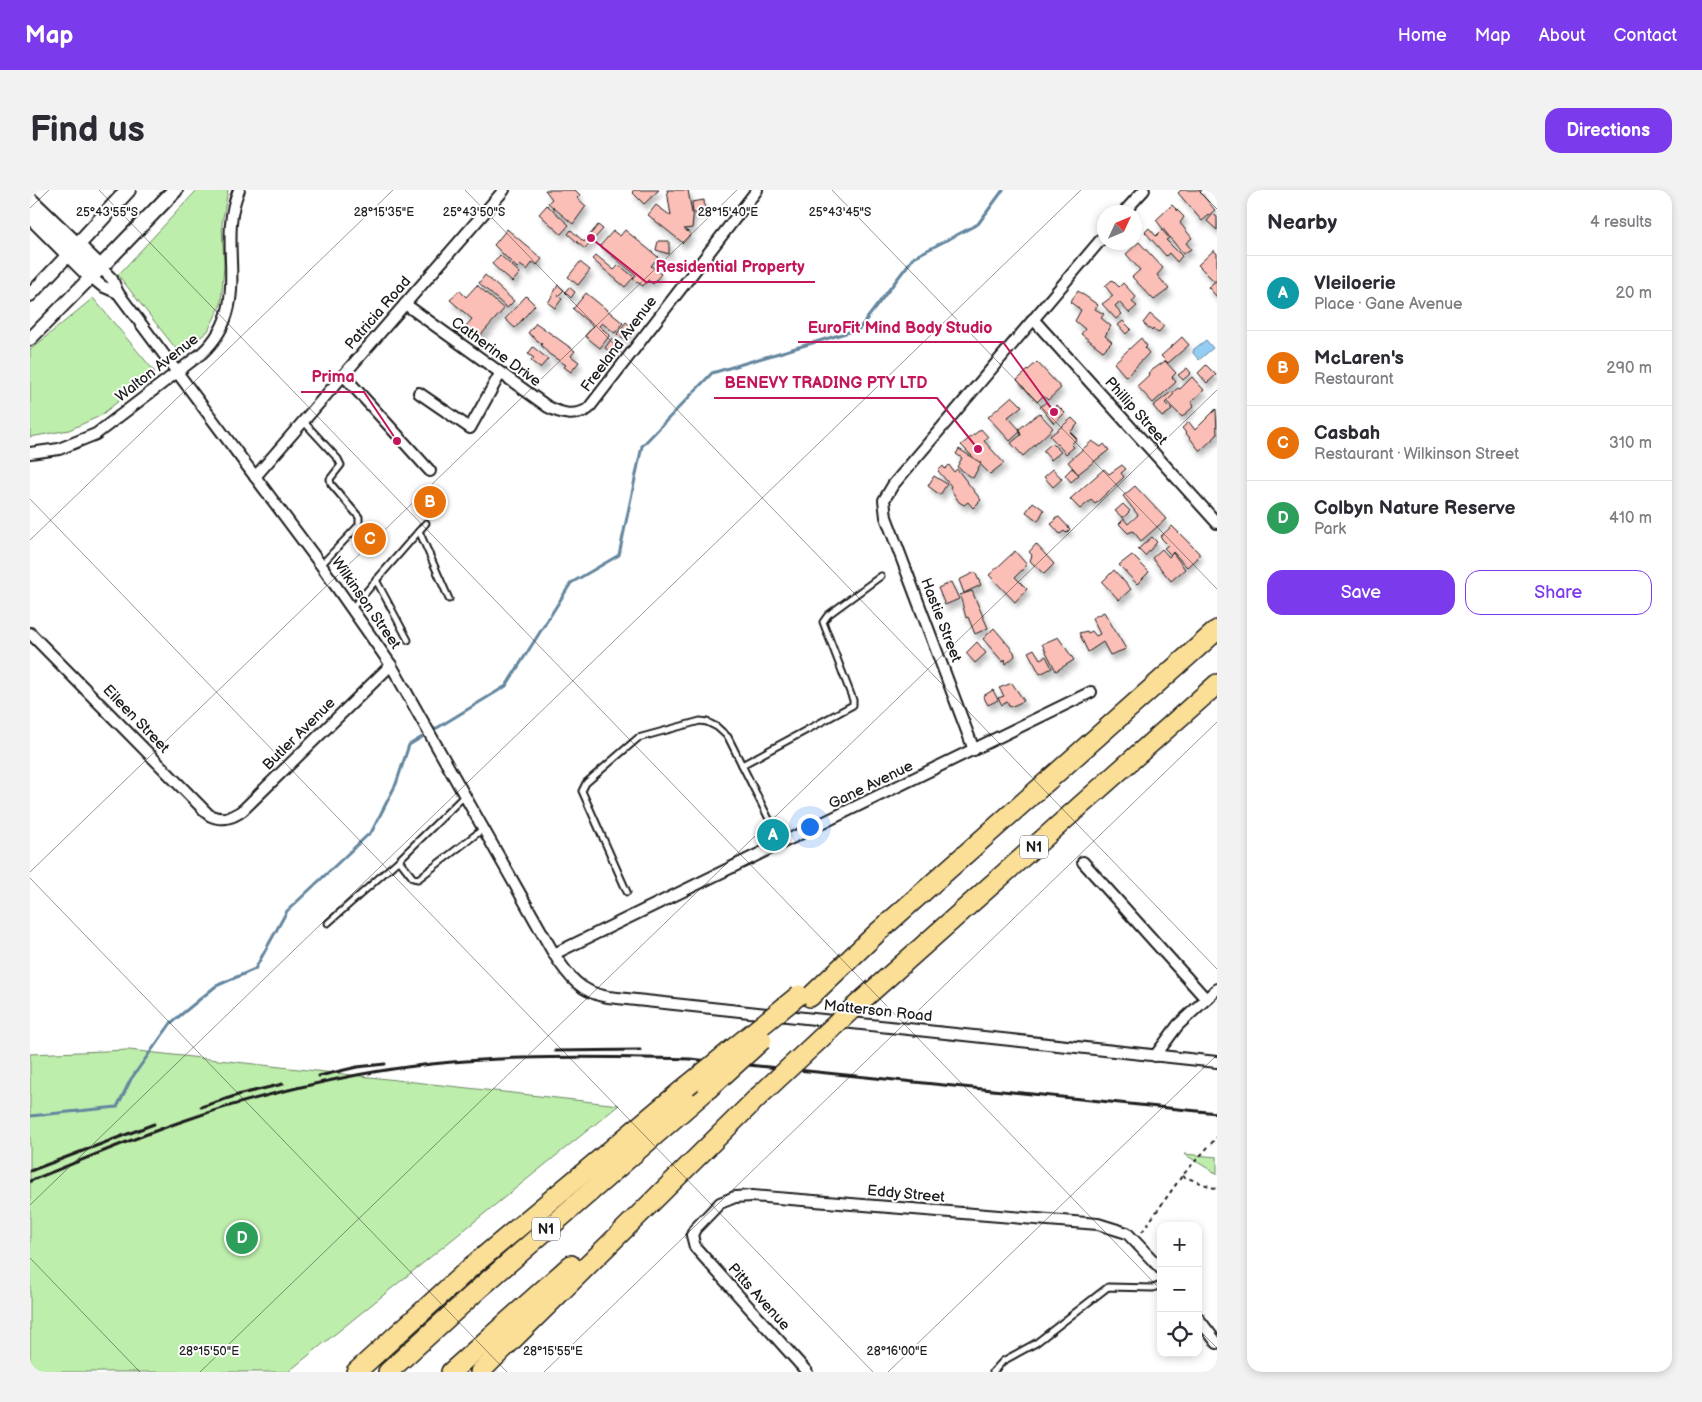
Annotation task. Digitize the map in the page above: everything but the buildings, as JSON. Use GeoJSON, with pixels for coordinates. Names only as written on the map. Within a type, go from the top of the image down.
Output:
{"type":"FeatureCollection","features":[{"type":"Feature","properties":{"kind":"highway","name":"N1"},"geometry":{"type":"LineString","coordinates":[[388,1372],[481,1287],[708,1090],[804,996],[1217,630]]}},
{"type":"Feature","properties":{"kind":"highway","name":"N1"},"geometry":{"type":"LineString","coordinates":[[451,1372],[727,1126],[851,1010],[1217,684]]}},
{"type":"Feature","properties":{"kind":"highway"},"geometry":{"type":"LineString","coordinates":[[356,1372],[471,1267],[687,1086],[804,996]]}},
{"type":"Feature","properties":{"kind":"highway"},"geometry":{"type":"LineString","coordinates":[[480,1372],[727,1126]]}},
{"type":"Feature","properties":{"kind":"main road"},"geometry":{"type":"LineString","coordinates":[[73,250],[128,190]]}},
{"type":"Feature","properties":{"kind":"main road"},"geometry":{"type":"LineString","coordinates":[[30,216],[73,250],[96,272],[175,190]]}},
{"type":"Feature","properties":{"kind":"main road"},"geometry":{"type":"LineString","coordinates":[[30,200],[73,250]]}},
{"type":"Feature","properties":{"kind":"street","name":"Walton Avenue"},"geometry":{"type":"LineString","coordinates":[[30,453],[64,447],[96,434],[210,345],[221,332],[230,302],[233,210],[240,190]]}},
{"type":"Feature","properties":{"kind":"street","name":"Patricia Road"},"geometry":{"type":"LineString","coordinates":[[255,477],[504,190]]}},
{"type":"Feature","properties":{"kind":"street","name":"Freeland Avenue"},"geometry":{"type":"LineString","coordinates":[[573,414],[588,409],[757,190]]}},
{"type":"Feature","properties":{"kind":"street"},"geometry":{"type":"LineString","coordinates":[[1130,205],[1144,190]]}},
{"type":"Feature","properties":{"kind":"street"},"geometry":{"type":"LineString","coordinates":[[1033,319],[1097,244]]}},
{"type":"Feature","properties":{"kind":"street"},"geometry":{"type":"LineString","coordinates":[[30,295],[73,250]]}},
{"type":"Feature","properties":{"kind":"street"},"geometry":{"type":"LineString","coordinates":[[30,339],[96,272]]}},
{"type":"Feature","properties":{"kind":"street","name":"Wilkinson Street"},"geometry":{"type":"LineString","coordinates":[[96,272],[112,279],[118,293],[352,608],[391,665],[554,954]]}},
{"type":"Feature","properties":{"kind":"street","name":"Catherine Drive"},"geometry":{"type":"LineString","coordinates":[[405,304],[548,407],[561,414],[573,414]]}},
{"type":"Feature","properties":{"kind":"street","name":"Hastie Street"},"geometry":{"type":"LineString","coordinates":[[974,750],[886,517],[884,500],[893,486],[1033,319]]}},
{"type":"Feature","properties":{"kind":"street","name":"Phillip Street"},"geometry":{"type":"LineString","coordinates":[[1033,319],[1217,523]]}},
{"type":"Feature","properties":{"kind":"street"},"geometry":{"type":"LineString","coordinates":[[419,393],[470,428],[500,374]]}},
{"type":"Feature","properties":{"kind":"street"},"geometry":{"type":"LineString","coordinates":[[344,376],[430,471]]}},
{"type":"Feature","properties":{"kind":"street","name":"Eileen Street"},"geometry":{"type":"LineString","coordinates":[[30,633],[209,816],[224,818]]}},
{"type":"Feature","properties":{"kind":"street","name":"Butler Avenue"},"geometry":{"type":"LineString","coordinates":[[224,818],[236,815],[243,810],[391,665]]}},
{"type":"Feature","properties":{"kind":"street","name":"Gane Avenue"},"geometry":{"type":"LineString","coordinates":[[554,954],[780,841],[974,750],[1091,692]]}},
{"type":"Feature","properties":{"kind":"street"},"geometry":{"type":"LineString","coordinates":[[1083,862],[1206,999]]}},
{"type":"Feature","properties":{"kind":"street","name":"Matterson Road"},"geometry":{"type":"LineString","coordinates":[[554,954],[572,981],[602,996],[1217,1062]]}},
{"type":"Feature","properties":{"kind":"street"},"geometry":{"type":"LineString","coordinates":[[1155,1056],[1178,1025],[1217,989]]}},
{"type":"Feature","properties":{"kind":"street","name":"Eddy Street"},"geometry":{"type":"LineString","coordinates":[[692,1240],[695,1229],[720,1203],[741,1196],[1098,1224],[1121,1230],[1136,1240]]}},
{"type":"Feature","properties":{"kind":"street","name":"Pitts Avenue"},"geometry":{"type":"LineString","coordinates":[[692,1240],[698,1252],[807,1372]]}},
{"type":"Feature","properties":{"kind":"street"},"geometry":{"type":"LineString","coordinates":[[1136,1240],[1159,1267]]}},
{"type":"Feature","properties":{"kind":"street"},"geometry":{"type":"LineString","coordinates":[[1202,1323],[1217,1343]]}},
{"type":"Feature","properties":{"kind":"lane"},"geometry":{"type":"LineString","coordinates":[[304,422],[338,459],[341,465],[330,479],[331,484],[359,517],[360,525],[321,566]]}},
{"type":"Feature","properties":{"kind":"lane"},"geometry":{"type":"LineString","coordinates":[[352,608],[426,523]]}},
{"type":"Feature","properties":{"kind":"lane"},"geometry":{"type":"LineString","coordinates":[[419,532],[448,599]]}},
{"type":"Feature","properties":{"kind":"lane"},"geometry":{"type":"LineString","coordinates":[[742,765],[853,705],[853,700],[823,622],[828,616],[880,576]]}},
{"type":"Feature","properties":{"kind":"lane"},"geometry":{"type":"LineString","coordinates":[[376,580],[408,640]]}},
{"type":"Feature","properties":{"kind":"lane"},"geometry":{"type":"LineString","coordinates":[[628,892],[582,792],[586,783],[638,738],[700,721],[707,722],[725,734],[774,829]]}},
{"type":"Feature","properties":{"kind":"lane"},"geometry":{"type":"LineString","coordinates":[[328,923],[399,860],[464,796]]}},
{"type":"Feature","properties":{"kind":"lane"},"geometry":{"type":"LineString","coordinates":[[399,860],[413,878],[418,879],[483,830]]}},
{"type":"Feature","properties":{"kind":"lane"},"geometry":{"type":"LineString","coordinates":[[993,1372],[1003,1361],[1036,1343],[1108,1287],[1157,1287]]}},
{"type":"Feature","properties":{"kind":"path"},"geometry":{"type":"LineString","coordinates":[[1136,1240],[1182,1176],[1217,1137]]}},
{"type":"Feature","properties":{"kind":"path"},"geometry":{"type":"LineString","coordinates":[[1182,1176],[1217,1189]]}},
{"type":"Feature","properties":{"kind":"green space"},"geometry":{"type":"Polygon","coordinates":[[[197,190],[228,190],[222,223],[224,265],[221,304],[208,331],[180,354],[118,275],[197,190]]]}},
{"type":"Feature","properties":{"kind":"green space"},"geometry":{"type":"Polygon","coordinates":[[[93,298],[155,372],[100,416],[69,430],[30,437],[30,350],[93,298]]]}},
{"type":"Feature","properties":{"kind":"green space"},"geometry":{"type":"Polygon","coordinates":[[[129,1050],[619,1105],[288,1372],[30,1372],[30,1054],[129,1050]]]}},
{"type":"Feature","properties":{"kind":"green space"},"geometry":{"type":"Polygon","coordinates":[[[1184,1154],[1217,1157],[1217,1174],[1184,1154]]]}},
{"type":"Feature","properties":{"kind":"water"},"geometry":{"type":"Polygon","coordinates":[[[1206,340],[1213,348],[1199,360],[1193,353],[1194,349],[1206,340]]]}},
{"type":"Feature","properties":{"kind":"waterway"},"geometry":{"type":"LineString","coordinates":[[30,1116],[117,1107],[131,1079],[171,1023],[216,986],[255,969],[287,911],[372,831],[396,784],[409,745],[506,686],[571,583],[619,555],[642,446],[712,373],[859,329],[914,257],[978,224],[1003,190]]}},
{"type":"Feature","properties":{"kind":"railway"},"geometry":{"type":"LineString","coordinates":[[555,1051],[640,1050]]}},
{"type":"Feature","properties":{"kind":"railway"},"geometry":{"type":"LineString","coordinates":[[30,1181],[149,1133],[209,1112],[251,1100],[357,1075],[398,1068],[481,1060],[565,1057],[690,1059],[1217,1113]]}},
{"type":"Feature","properties":{"kind":"railway"},"geometry":{"type":"LineString","coordinates":[[319,1076],[357,1067],[385,1064]]}},
{"type":"Feature","properties":{"kind":"railway"},"geometry":{"type":"LineString","coordinates":[[201,1107],[241,1094],[283,1084]]}},
{"type":"Feature","properties":{"kind":"railway"},"geometry":{"type":"LineString","coordinates":[[30,1171],[154,1124]]}},
{"type":"Feature","properties":{"kind":"place","name":"Residential Property"},"geometry":{"type":"Point","coordinates":[591,238]}},
{"type":"Feature","properties":{"kind":"place","name":"EuroFit Mind Body Studio"},"geometry":{"type":"Point","coordinates":[1054,412]}},
{"type":"Feature","properties":{"kind":"place","name":"Prima"},"geometry":{"type":"Point","coordinates":[397,441]}},
{"type":"Feature","properties":{"kind":"place","name":"BENEVY TRADING PTY LTD"},"geometry":{"type":"Point","coordinates":[978,449]}},
{"type":"Feature","properties":{"kind":"place","name":"McLaren's"},"geometry":{"type":"Point","coordinates":[430,502]}},
{"type":"Feature","properties":{"kind":"place","name":"Casbah"},"geometry":{"type":"Point","coordinates":[370,539]}},
{"type":"Feature","properties":{"kind":"place","name":"Vleiloerie"},"geometry":{"type":"Point","coordinates":[773,835]}},
{"type":"Feature","properties":{"kind":"place","name":"Colbyn Nature Reserve"},"geometry":{"type":"Point","coordinates":[242,1238]}}]}
